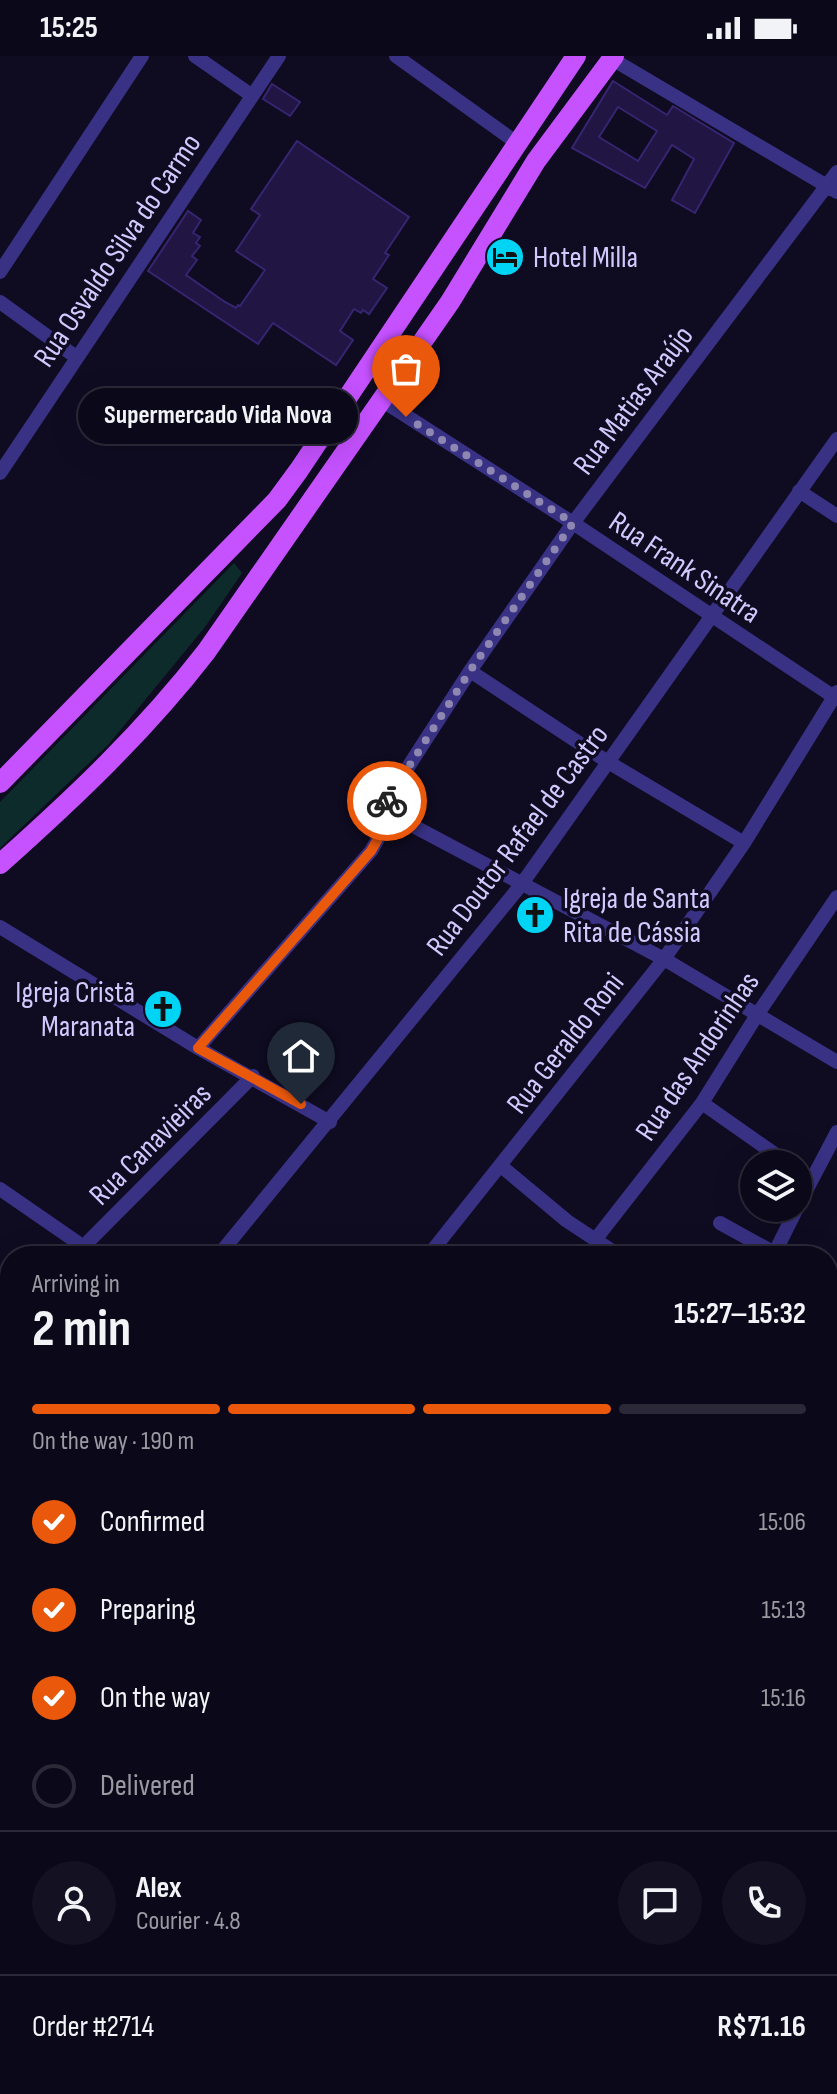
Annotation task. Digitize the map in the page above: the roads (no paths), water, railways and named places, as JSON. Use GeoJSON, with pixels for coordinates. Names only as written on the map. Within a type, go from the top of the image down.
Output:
{"type":"FeatureCollection","features":[{"type":"Feature","properties":{"kind":"main road"},"geometry":{"type":"LineString","coordinates":[[4,771],[277,500],[576,56]]}},
{"type":"Feature","properties":{"kind":"main road"},"geometry":{"type":"LineString","coordinates":[[0,864],[91,782],[173,694],[250,591],[383,401],[450,302],[536,161],[616,59]]}},
{"type":"Feature","properties":{"kind":"main road"},"geometry":{"type":"LineString","coordinates":[[442,255],[456,269],[450,302]]}},
{"type":"Feature","properties":{"kind":"street"},"geometry":{"type":"LineString","coordinates":[[0,272],[142,56]]}},
{"type":"Feature","properties":{"kind":"street"},"geometry":{"type":"LineString","coordinates":[[195,56],[251,95]]}},
{"type":"Feature","properties":{"kind":"street","name":"Rua Osvaldo Silva do Carmo"},"geometry":{"type":"LineString","coordinates":[[0,473],[279,56]]}},
{"type":"Feature","properties":{"kind":"street"},"geometry":{"type":"LineString","coordinates":[[396,56],[517,143]]}},
{"type":"Feature","properties":{"kind":"street"},"geometry":{"type":"LineString","coordinates":[[616,59],[831,189]]}},
{"type":"Feature","properties":{"kind":"street","name":"Rua Matias Araújo"},"geometry":{"type":"LineString","coordinates":[[198,1048],[371,851],[383,830],[390,795],[470,671],[573,523],[831,189],[837,172]]}},
{"type":"Feature","properties":{"kind":"street"},"geometry":{"type":"LineString","coordinates":[[0,302],[76,357]]}},
{"type":"Feature","properties":{"kind":"street","name":"Rua Frank Sinatra"},"geometry":{"type":"LineString","coordinates":[[383,401],[836,696]]}},
{"type":"Feature","properties":{"kind":"street","name":"Rua Doutor Rafael de Castro"},"geometry":{"type":"LineString","coordinates":[[226,1246],[521,885],[837,439]]}},
{"type":"Feature","properties":{"kind":"street"},"geometry":{"type":"LineString","coordinates":[[799,491],[837,516]]}},
{"type":"Feature","properties":{"kind":"street"},"geometry":{"type":"LineString","coordinates":[[470,671],[608,762],[744,843]]}},
{"type":"Feature","properties":{"kind":"street","name":"Rua Geraldo Roni"},"geometry":{"type":"LineString","coordinates":[[436,1246],[664,959],[744,843],[836,696]]}},
{"type":"Feature","properties":{"kind":"street"},"geometry":{"type":"LineString","coordinates":[[385,811],[664,959],[837,1062]]}},
{"type":"Feature","properties":{"kind":"street","name":"Rua das Andorinhas"},"geometry":{"type":"LineString","coordinates":[[595,1240],[702,1103],[837,897]]}},
{"type":"Feature","properties":{"kind":"street"},"geometry":{"type":"LineString","coordinates":[[824,916],[837,925]]}},
{"type":"Feature","properties":{"kind":"street"},"geometry":{"type":"LineString","coordinates":[[0,927],[198,1048],[253,1076],[330,1122]]}},
{"type":"Feature","properties":{"kind":"street","name":"Rua Canavieiras"},"geometry":{"type":"LineString","coordinates":[[84,1246],[253,1076]]}},
{"type":"Feature","properties":{"kind":"street"},"geometry":{"type":"LineString","coordinates":[[702,1103],[769,1150]]}},
{"type":"Feature","properties":{"kind":"street"},"geometry":{"type":"LineString","coordinates":[[812,1177],[837,1132]]}},
{"type":"Feature","properties":{"kind":"street"},"geometry":{"type":"LineString","coordinates":[[501,1166],[604,1246]]}},
{"type":"Feature","properties":{"kind":"street"},"geometry":{"type":"LineString","coordinates":[[0,1189],[82,1246]]}},
{"type":"Feature","properties":{"kind":"street"},"geometry":{"type":"LineString","coordinates":[[780,1246],[790,1222]]}},
{"type":"Feature","properties":{"kind":"street"},"geometry":{"type":"LineString","coordinates":[[720,1223],[760,1246]]}},
{"type":"Feature","properties":{"kind":"place","name":"Hotel Milla"},"geometry":{"type":"Point","coordinates":[505,257]}},
{"type":"Feature","properties":{"kind":"place","name":"Supermercado Vida Nova"},"geometry":{"type":"Point","coordinates":[406,417]}},
{"type":"Feature","properties":{"kind":"place","name":"Igreja de Santa Rita de Cássia"},"geometry":{"type":"Point","coordinates":[535,915]}},
{"type":"Feature","properties":{"kind":"place","name":"Igreja Cristã Maranata"},"geometry":{"type":"Point","coordinates":[163,1009]}}]}
